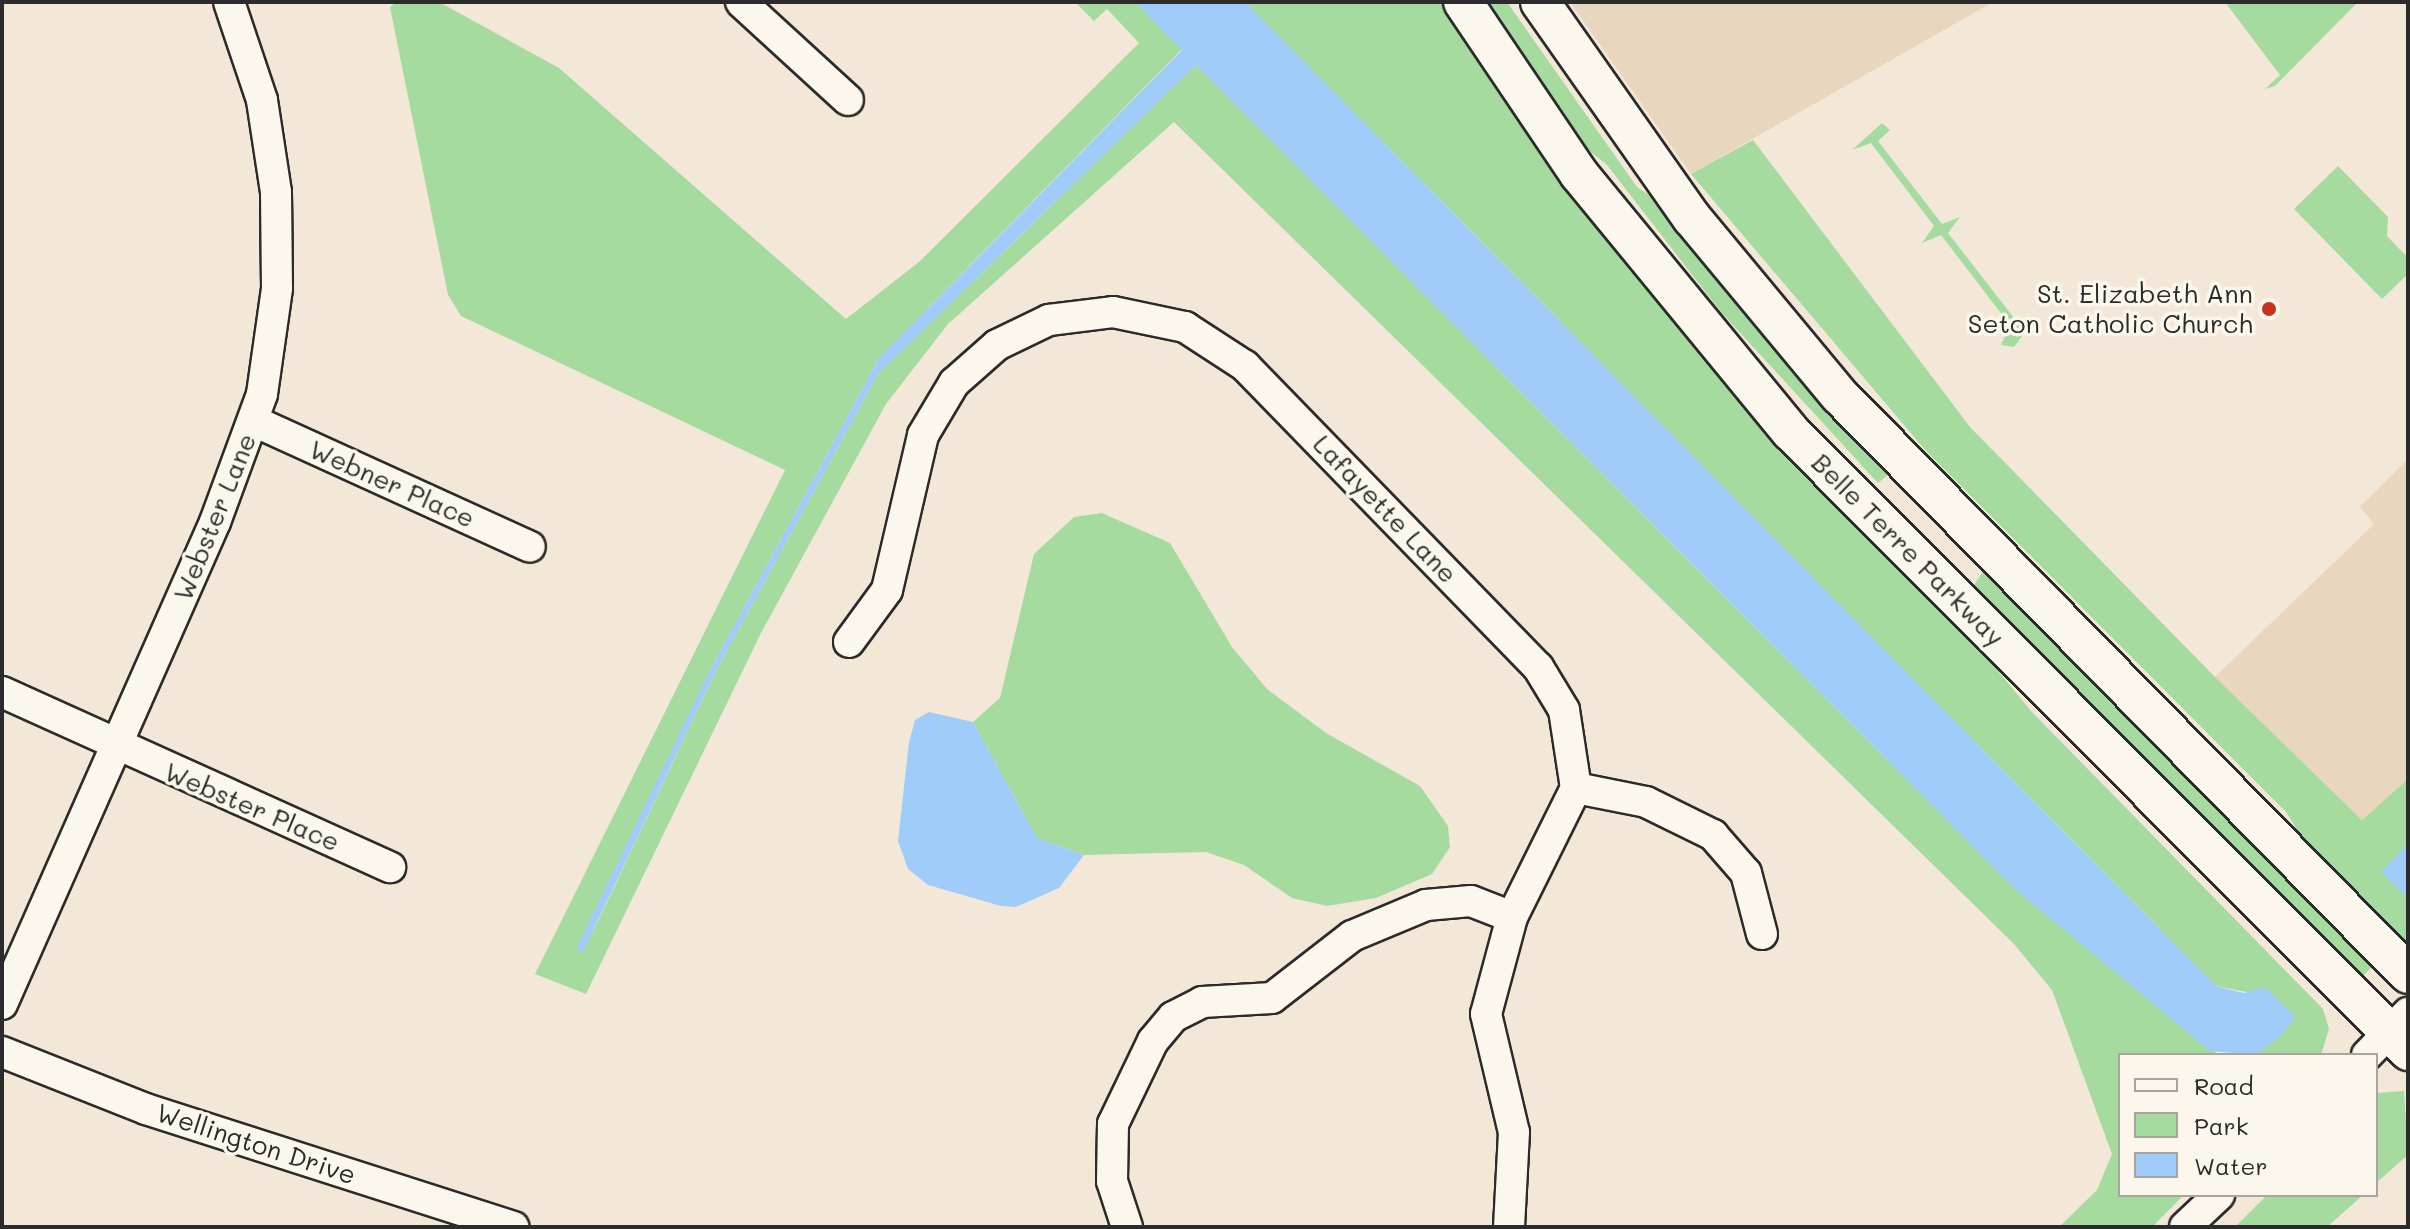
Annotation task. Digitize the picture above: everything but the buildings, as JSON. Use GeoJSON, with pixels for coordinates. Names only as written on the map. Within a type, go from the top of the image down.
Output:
{"type":"FeatureCollection","features":[{"type":"Feature","properties":{"kind":"main road","name":"Belle Terre Parkway"},"geometry":{"type":"LineString","coordinates":[[1463,2],[1579,174],[1791,432],[2393,1038]]}},
{"type":"Feature","properties":{"kind":"main road"},"geometry":{"type":"LineString","coordinates":[[1540,2],[1692,218],[1840,396],[2408,974]]}},
{"type":"Feature","properties":{"kind":"street","name":"Webster Lane"},"geometry":{"type":"LineString","coordinates":[[2,1004],[254,421],[273,322],[278,223],[262,100],[229,2]]}},
{"type":"Feature","properties":{"kind":"street"},"geometry":{"type":"LineString","coordinates":[[741,2],[848,100]]}},
{"type":"Feature","properties":{"kind":"street","name":"Lafayette Lane"},"geometry":{"type":"LineString","coordinates":[[849,642],[881,606],[916,452],[954,383],[997,345],[1049,320],[1098,311],[1157,319],[1197,333],[1245,366],[1538,667],[1564,710],[1576,788]]}},
{"type":"Feature","properties":{"kind":"street","name":"Webner Place"},"geometry":{"type":"LineString","coordinates":[[254,421],[530,547]]}},
{"type":"Feature","properties":{"kind":"street","name":"Webster Place"},"geometry":{"type":"LineString","coordinates":[[2,692],[115,748],[390,867]]}},
{"type":"Feature","properties":{"kind":"street"},"geometry":{"type":"LineString","coordinates":[[1509,1227],[1514,1132],[1486,1014],[1512,917],[1576,788],[1646,802],[1713,835],[1746,873],[1762,934]]}},
{"type":"Feature","properties":{"kind":"street"},"geometry":{"type":"LineString","coordinates":[[1127,1227],[1112,1181],[1113,1124],[1146,1054],[1173,1017],[1202,1002],[1272,998],[1352,936],[1426,905],[1471,901],[1512,917]]}},
{"type":"Feature","properties":{"kind":"street","name":"Wellington Drive"},"geometry":{"type":"LineString","coordinates":[[2,1052],[146,1109],[513,1227]]}},
{"type":"Feature","properties":{"kind":"street"},"geometry":{"type":"LineString","coordinates":[[2185,1227],[2217,1197]]}},
{"type":"Feature","properties":{"kind":"shaded area"},"geometry":{"type":"Polygon","coordinates":[[[1570,2],[1993,2],[1691,174],[1570,2]]]}},
{"type":"Feature","properties":{"kind":"shaded area"},"geometry":{"type":"Polygon","coordinates":[[[2408,459],[2408,779],[2362,820],[2215,677],[2374,524],[2360,507],[2408,459]]]}},
{"type":"Feature","properties":{"kind":"green space"},"geometry":{"type":"Polygon","coordinates":[[[396,2],[439,2],[559,68],[846,319],[919,262],[1139,43],[1107,9],[1094,21],[1075,2],[1135,2],[1182,49],[879,358],[710,670],[584,951],[715,673],[878,374],[1196,65],[2016,890],[2217,1053],[2118,1053],[2118,1197],[2182,1197],[2152,1227],[2059,1227],[2097,1190],[2112,1154],[2052,990],[2014,944],[1174,122],[948,324],[886,404],[761,633],[586,994],[535,974],[785,470],[461,316],[448,295],[390,7],[396,2]]]}},
{"type":"Feature","properties":{"kind":"green space"},"geometry":{"type":"Polygon","coordinates":[[[1245,2],[1447,2],[2031,711],[2323,1009],[2329,1029],[2322,1053],[2258,1053],[2295,1017],[2276,998],[2216,986],[1245,2]]]}},
{"type":"Feature","properties":{"kind":"green space"},"geometry":{"type":"Polygon","coordinates":[[[1480,2],[1507,2],[1637,187],[1667,207],[1890,473],[1878,483],[1721,312],[1607,165],[1575,139],[1480,2]]]}},
{"type":"Feature","properties":{"kind":"green space"},"geometry":{"type":"Polygon","coordinates":[[[2225,2],[2358,2],[2275,86],[2265,89],[2280,75],[2225,2]]]}},
{"type":"Feature","properties":{"kind":"green space"},"geometry":{"type":"Polygon","coordinates":[[[1882,123],[1890,130],[1878,141],[1942,224],[1960,217],[1948,233],[2018,323],[2037,316],[2014,347],[2001,345],[2010,325],[1941,235],[1922,243],[1934,226],[1871,143],[1852,150],[1882,123]]]}},
{"type":"Feature","properties":{"kind":"green space"},"geometry":{"type":"Polygon","coordinates":[[[1753,140],[1970,427],[2215,677],[2362,820],[2408,779],[2408,843],[2382,872],[2408,898],[2408,954],[2317,861],[2286,812],[1926,451],[1691,174],[1753,140]]]}},
{"type":"Feature","properties":{"kind":"green space"},"geometry":{"type":"Polygon","coordinates":[[[2338,166],[2388,217],[2387,236],[2408,258],[2408,274],[2382,299],[2294,209],[2338,166]]]}},
{"type":"Feature","properties":{"kind":"green space"},"geometry":{"type":"Polygon","coordinates":[[[1102,513],[1170,543],[1232,647],[1267,689],[1326,733],[1420,786],[1448,826],[1450,847],[1432,874],[1376,898],[1327,906],[1292,898],[1244,865],[1206,852],[1084,855],[1037,838],[973,722],[1000,698],[1034,554],[1074,517],[1102,513]]]}},
{"type":"Feature","properties":{"kind":"green space"},"geometry":{"type":"Polygon","coordinates":[[[1986,567],[2366,956],[2371,968],[2358,981],[1970,591],[1986,567]]]}},
{"type":"Feature","properties":{"kind":"green space"},"geometry":{"type":"Polygon","coordinates":[[[2404,1091],[2408,1155],[2378,1181],[2378,1093],[2404,1091]]]}},
{"type":"Feature","properties":{"kind":"green space"},"geometry":{"type":"Polygon","coordinates":[[[2265,1197],[2361,1197],[2327,1227],[2235,1227],[2265,1197]]]}},
{"type":"Feature","properties":{"kind":"water"},"geometry":{"type":"Polygon","coordinates":[[[1135,2],[1245,2],[2216,986],[2244,993],[2264,987],[2296,1017],[2280,1036],[2259,1053],[2210,1051],[2016,890],[1196,65],[878,374],[715,673],[583,952],[576,949],[710,670],[879,358],[1182,50],[1135,2]]]}},
{"type":"Feature","properties":{"kind":"water"},"geometry":{"type":"Polygon","coordinates":[[[929,712],[973,722],[1037,838],[1084,855],[1059,888],[1016,907],[1001,906],[928,885],[908,869],[898,841],[909,742],[915,720],[929,712]]]}},
{"type":"Feature","properties":{"kind":"water"},"geometry":{"type":"Polygon","coordinates":[[[2408,843],[2408,898],[2381,872],[2408,843]]]}},
{"type":"Feature","properties":{"kind":"place","name":"St. Elizabeth Ann Seton Catholic Church"},"geometry":{"type":"Point","coordinates":[2269,309]}}]}
